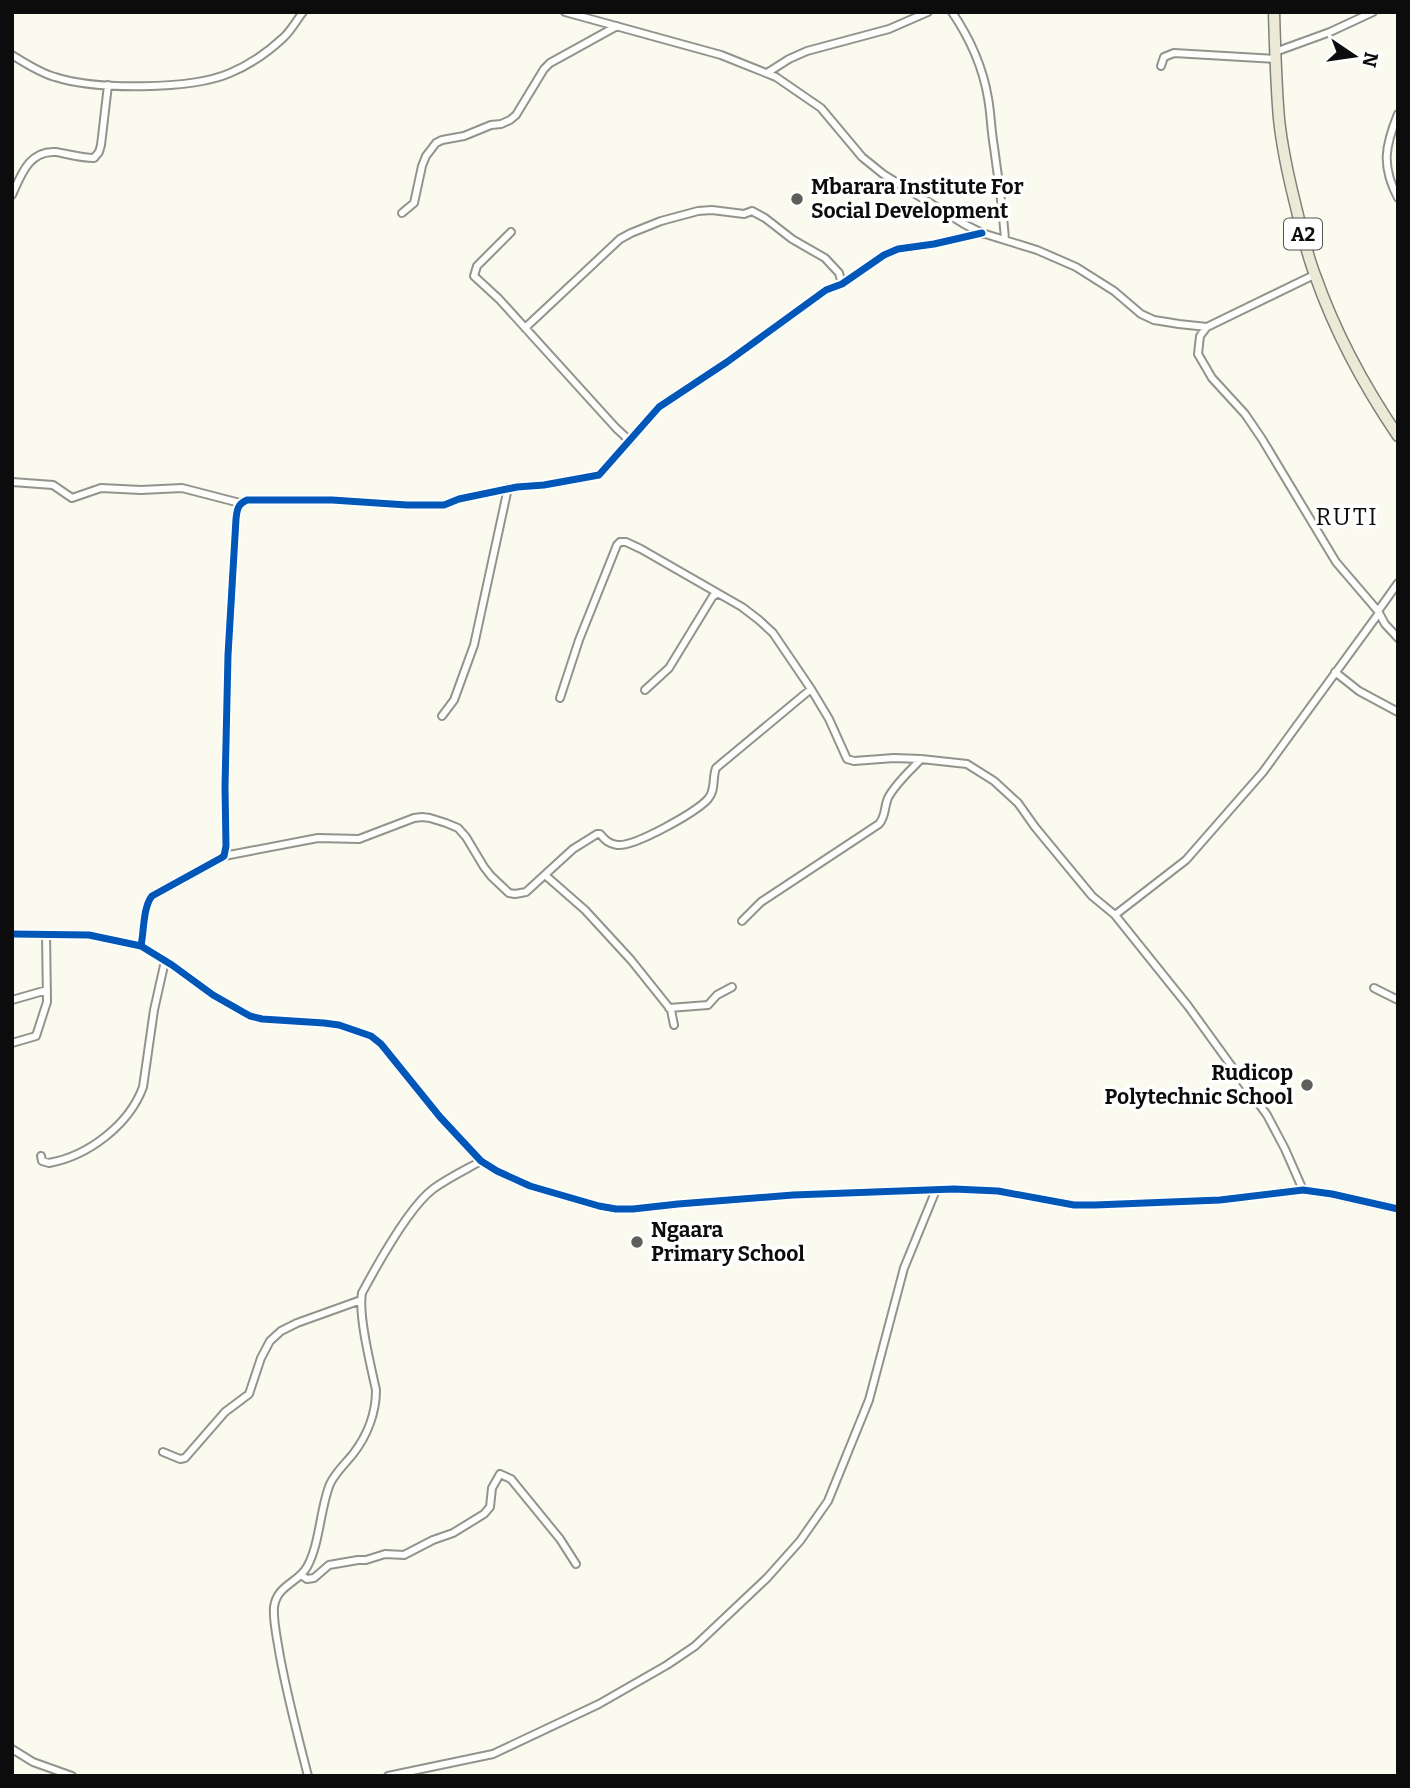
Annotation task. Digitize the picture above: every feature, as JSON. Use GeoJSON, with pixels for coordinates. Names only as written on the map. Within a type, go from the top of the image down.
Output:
{"type":"FeatureCollection","features":[{"type":"Feature","properties":{"kind":"main road","name":"A2"},"geometry":{"type":"LineString","coordinates":[[1274,12],[1279,119],[1286,161],[1314,275],[1354,363],[1398,436]]}},
{"type":"Feature","properties":{"kind":"street"},"geometry":{"type":"LineString","coordinates":[[12,54],[51,76],[78,82],[173,86],[227,75],[253,61],[284,37],[303,12]]}},
{"type":"Feature","properties":{"kind":"street"},"geometry":{"type":"LineString","coordinates":[[565,12],[721,55],[776,76],[821,108],[862,157],[883,174],[947,215],[982,233],[1037,250],[1076,267],[1114,291],[1141,314],[1154,320],[1207,327]]}},
{"type":"Feature","properties":{"kind":"street"},"geometry":{"type":"LineString","coordinates":[[767,73],[807,51],[890,29],[928,12]]}},
{"type":"Feature","properties":{"kind":"street"},"geometry":{"type":"LineString","coordinates":[[952,12],[974,53],[989,99],[1005,240]]}},
{"type":"Feature","properties":{"kind":"street"},"geometry":{"type":"LineString","coordinates":[[1161,66],[1164,57],[1174,53],[1275,55],[1373,12]]}},
{"type":"Feature","properties":{"kind":"street"},"geometry":{"type":"LineString","coordinates":[[402,214],[414,203],[422,166],[436,143],[510,120],[550,63],[617,26]]}},
{"type":"Feature","properties":{"kind":"street"},"geometry":{"type":"LineString","coordinates":[[12,195],[27,164],[35,156],[53,152],[94,158],[101,145],[108,85]]}},
{"type":"Feature","properties":{"kind":"street"},"geometry":{"type":"LineString","coordinates":[[1398,114],[1386,162],[1387,174],[1398,198]]}},
{"type":"Feature","properties":{"kind":"street"},"geometry":{"type":"LineString","coordinates":[[525,328],[620,239],[661,220],[698,211],[744,214],[752,211],[825,258],[839,273],[842,284]]}},
{"type":"Feature","properties":{"kind":"street"},"geometry":{"type":"LineString","coordinates":[[511,232],[477,266],[474,276],[630,441]]}},
{"type":"Feature","properties":{"kind":"street"},"geometry":{"type":"LineString","coordinates":[[12,482],[53,485],[72,498],[101,488],[182,488],[240,503],[247,500],[332,500],[444,505],[508,488],[544,485],[599,475],[659,407],[825,290],[842,284],[898,248],[934,244],[982,233]]}},
{"type":"Feature","properties":{"kind":"street"},"geometry":{"type":"LineString","coordinates":[[1314,275],[1207,327],[1200,336],[1198,355],[1212,378],[1257,431],[1336,562],[1398,638]]}},
{"type":"Feature","properties":{"kind":"street"},"geometry":{"type":"LineString","coordinates":[[442,716],[454,700],[474,645],[508,488]]}},
{"type":"Feature","properties":{"kind":"street"},"geometry":{"type":"LineString","coordinates":[[223,856],[226,838],[228,655],[236,519],[240,503]]}},
{"type":"Feature","properties":{"kind":"street"},"geometry":{"type":"LineString","coordinates":[[560,698],[579,640],[620,542],[641,549],[743,607],[773,633],[829,719],[847,758],[921,759],[967,764],[994,781],[1018,803],[1092,896],[1115,915],[1188,1006],[1267,1115],[1303,1190]]}},
{"type":"Feature","properties":{"kind":"street"},"geometry":{"type":"LineString","coordinates":[[1115,915],[1186,860],[1263,772],[1398,583]]}},
{"type":"Feature","properties":{"kind":"street"},"geometry":{"type":"LineString","coordinates":[[645,690],[669,668],[713,596],[717,594]]}},
{"type":"Feature","properties":{"kind":"street"},"geometry":{"type":"LineString","coordinates":[[1335,672],[1359,691],[1398,712]]}},
{"type":"Feature","properties":{"kind":"street"},"geometry":{"type":"LineString","coordinates":[[141,946],[146,908],[152,896],[223,856],[318,838],[359,839],[414,818],[446,822],[458,828],[498,884],[509,892],[521,894],[573,849],[597,834],[609,844],[624,845],[651,835],[694,811],[712,793],[716,768],[811,689]]}},
{"type":"Feature","properties":{"kind":"street"},"geometry":{"type":"LineString","coordinates":[[742,920],[761,902],[879,824],[884,817],[889,796],[921,759]]}},
{"type":"Feature","properties":{"kind":"street"},"geometry":{"type":"LineString","coordinates":[[545,875],[611,937],[669,1008],[674,1025]]}},
{"type":"Feature","properties":{"kind":"street"},"geometry":{"type":"LineString","coordinates":[[12,934],[89,935],[141,946],[213,995],[250,1016],[339,1025],[371,1036],[381,1044],[440,1117],[481,1161],[530,1186],[599,1206],[616,1209],[793,1195],[936,1191],[998,1191],[1074,1205],[1095,1205],[1220,1200],[1303,1190],[1398,1209]]}},
{"type":"Feature","properties":{"kind":"street"},"geometry":{"type":"LineString","coordinates":[[12,1043],[36,1037],[47,1002],[46,934]]}},
{"type":"Feature","properties":{"kind":"street"},"geometry":{"type":"LineString","coordinates":[[41,1156],[42,1161],[49,1163],[78,1154],[117,1126],[139,1098],[165,961]]}},
{"type":"Feature","properties":{"kind":"street"},"geometry":{"type":"LineString","coordinates":[[669,1008],[708,1005],[717,995],[732,987]]}},
{"type":"Feature","properties":{"kind":"street"},"geometry":{"type":"LineString","coordinates":[[1374,988],[1398,1000]]}},
{"type":"Feature","properties":{"kind":"street"},"geometry":{"type":"LineString","coordinates":[[12,1000],[47,990]]}},
{"type":"Feature","properties":{"kind":"street"},"geometry":{"type":"LineString","coordinates":[[308,1776],[281,1666],[274,1608],[276,1598],[307,1566],[330,1485],[365,1438],[376,1400],[360,1300],[365,1288],[398,1231],[422,1199],[433,1189],[481,1161]]}},
{"type":"Feature","properties":{"kind":"street"},"geometry":{"type":"LineString","coordinates":[[388,1776],[493,1754],[599,1704],[695,1646],[767,1578],[800,1541],[828,1501],[869,1400],[904,1268],[936,1191]]}},
{"type":"Feature","properties":{"kind":"street"},"geometry":{"type":"LineString","coordinates":[[163,1452],[180,1459],[185,1458],[225,1412],[249,1394],[261,1358],[281,1331],[360,1300]]}},
{"type":"Feature","properties":{"kind":"street"},"geometry":{"type":"LineString","coordinates":[[301,1575],[307,1579],[314,1578],[328,1565],[366,1560],[385,1554],[404,1555],[453,1533],[484,1514],[490,1507],[492,1488],[500,1474],[511,1479],[560,1539],[576,1564]]}},
{"type":"Feature","properties":{"kind":"street"},"geometry":{"type":"LineString","coordinates":[[12,1749],[33,1762],[72,1776]]}},
{"type":"Feature","properties":{"kind":"cycle path"},"geometry":{"type":"LineString","coordinates":[[141,946],[145,913],[152,896],[224,856],[228,655],[236,519],[242,503],[247,500],[332,500],[444,505],[459,499],[517,487],[599,475],[659,407],[727,362],[826,290],[842,284],[884,255],[898,249],[982,233]]}},
{"type":"Feature","properties":{"kind":"cycle path"},"geometry":{"type":"LineString","coordinates":[[12,934],[89,935],[141,946],[213,995],[250,1016],[339,1025],[371,1036],[381,1044],[440,1117],[481,1161],[530,1186],[599,1206],[633,1209],[793,1195],[954,1189],[998,1191],[1074,1205],[1095,1205],[1220,1200],[1303,1190],[1398,1209]]}},
{"type":"Feature","properties":{"kind":"place","name":"Mbarara Institute For Social Development"},"geometry":{"type":"Point","coordinates":[797,199]}},
{"type":"Feature","properties":{"kind":"place","name":"Rudicop Polytechnic School"},"geometry":{"type":"Point","coordinates":[1307,1085]}},
{"type":"Feature","properties":{"kind":"place","name":"Ngaara Primary School"},"geometry":{"type":"Point","coordinates":[637,1242]}},
{"type":"Feature","properties":{"kind":"district","name":"RUTI"},"geometry":{"type":"Point","coordinates":[1347,517]}}]}
